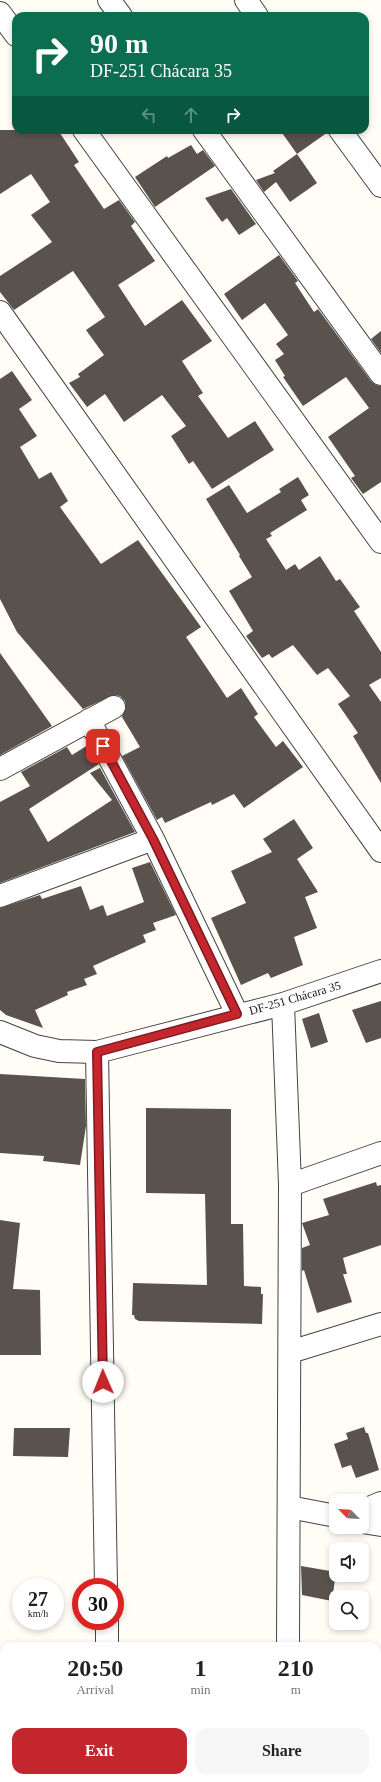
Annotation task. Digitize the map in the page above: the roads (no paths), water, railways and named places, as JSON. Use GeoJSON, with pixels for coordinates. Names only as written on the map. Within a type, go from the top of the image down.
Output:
{"type":"FeatureCollection","features":[{"type":"Feature","properties":{"kind":"street"},"geometry":{"type":"LineString","coordinates":[[109,0],[118,12]]}},
{"type":"Feature","properties":{"kind":"street"},"geometry":{"type":"LineString","coordinates":[[246,0],[254,12]]}},
{"type":"Feature","properties":{"kind":"street"},"geometry":{"type":"LineString","coordinates":[[0,13],[12,30]]}},
{"type":"Feature","properties":{"kind":"street"},"geometry":{"type":"LineString","coordinates":[[87,134],[381,542]]}},
{"type":"Feature","properties":{"kind":"street"},"geometry":{"type":"LineString","coordinates":[[207,134],[381,374]]}},
{"type":"Feature","properties":{"kind":"street"},"geometry":{"type":"LineString","coordinates":[[343,134],[381,186]]}},
{"type":"Feature","properties":{"kind":"street"},"geometry":{"type":"LineString","coordinates":[[0,312],[381,852]]}},
{"type":"Feature","properties":{"kind":"street"},"geometry":{"type":"LineString","coordinates":[[0,768],[114,707]]}},
{"type":"Feature","properties":{"kind":"street"},"geometry":{"type":"LineString","coordinates":[[89,720],[153,839],[237,1014]]}},
{"type":"Feature","properties":{"kind":"street"},"geometry":{"type":"LineString","coordinates":[[0,896],[153,839]]}},
{"type":"Feature","properties":{"kind":"street","name":"DF-251 Chácara 35"},"geometry":{"type":"LineString","coordinates":[[0,1032],[35,1046],[59,1051],[97,1052],[237,1014],[283,1004],[381,971]]}},
{"type":"Feature","properties":{"kind":"street"},"geometry":{"type":"LineString","coordinates":[[283,1004],[290,1185],[288,1642]]}},
{"type":"Feature","properties":{"kind":"street"},"geometry":{"type":"LineString","coordinates":[[97,1052],[106,1578]]}},
{"type":"Feature","properties":{"kind":"street"},"geometry":{"type":"LineString","coordinates":[[290,1185],[381,1153]]}},
{"type":"Feature","properties":{"kind":"street"},"geometry":{"type":"LineString","coordinates":[[290,1352],[381,1324]]}},
{"type":"Feature","properties":{"kind":"street"},"geometry":{"type":"LineString","coordinates":[[369,1508],[381,1503]]}},
{"type":"Feature","properties":{"kind":"street"},"geometry":{"type":"LineString","coordinates":[[289,1507],[329,1515]]}},
{"type":"Feature","properties":{"kind":"street"},"geometry":{"type":"LineString","coordinates":[[369,1523],[381,1525]]}},
{"type":"Feature","properties":{"kind":"street"},"geometry":{"type":"LineString","coordinates":[[107,1630],[107,1642]]}}]}
